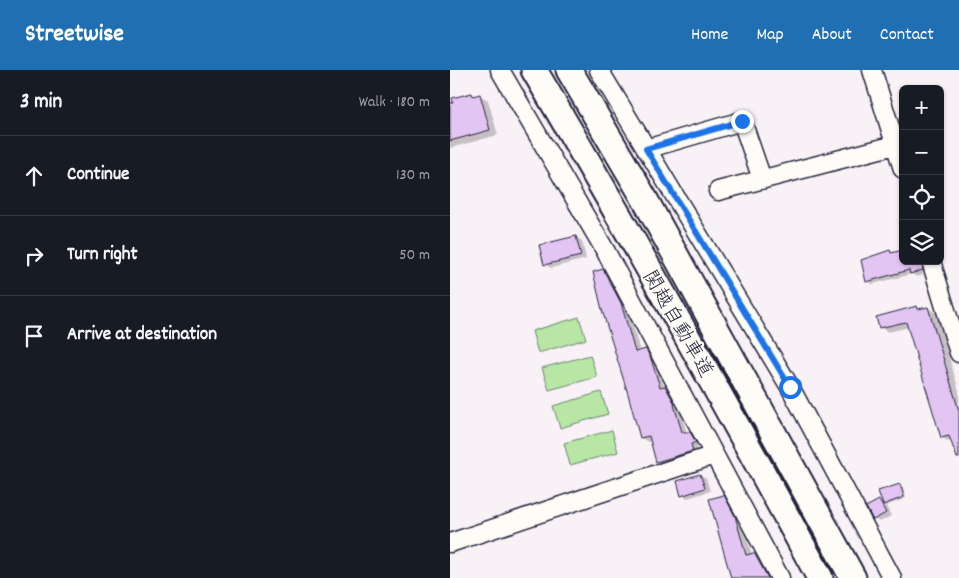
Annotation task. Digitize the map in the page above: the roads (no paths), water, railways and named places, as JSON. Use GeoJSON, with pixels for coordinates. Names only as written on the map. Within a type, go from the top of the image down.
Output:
{"type":"FeatureCollection","features":[{"type":"Feature","properties":{"kind":"highway","name":"関越自動車道"},"geometry":{"type":"LineString","coordinates":[[534,70],[724,402],[820,578]]}},
{"type":"Feature","properties":{"kind":"highway","name":"関越自動車道"},"geometry":{"type":"LineString","coordinates":[[568,70],[643,196],[853,578]]}},
{"type":"Feature","properties":{"kind":"street"},"geometry":{"type":"LineString","coordinates":[[500,70],[605,250],[780,578]]}},
{"type":"Feature","properties":{"kind":"street"},"geometry":{"type":"LineString","coordinates":[[599,70],[790,387],[892,578]]}},
{"type":"Feature","properties":{"kind":"street"},"geometry":{"type":"LineString","coordinates":[[872,70],[899,157]]}},
{"type":"Feature","properties":{"kind":"street"},"geometry":{"type":"LineString","coordinates":[[646,149],[742,121],[762,179]]}},
{"type":"Feature","properties":{"kind":"street"},"geometry":{"type":"LineString","coordinates":[[718,191],[895,145]]}},
{"type":"Feature","properties":{"kind":"street"},"geometry":{"type":"LineString","coordinates":[[933,265],[959,353]]}},
{"type":"Feature","properties":{"kind":"street"},"geometry":{"type":"LineString","coordinates":[[450,543],[714,455]]}}]}
